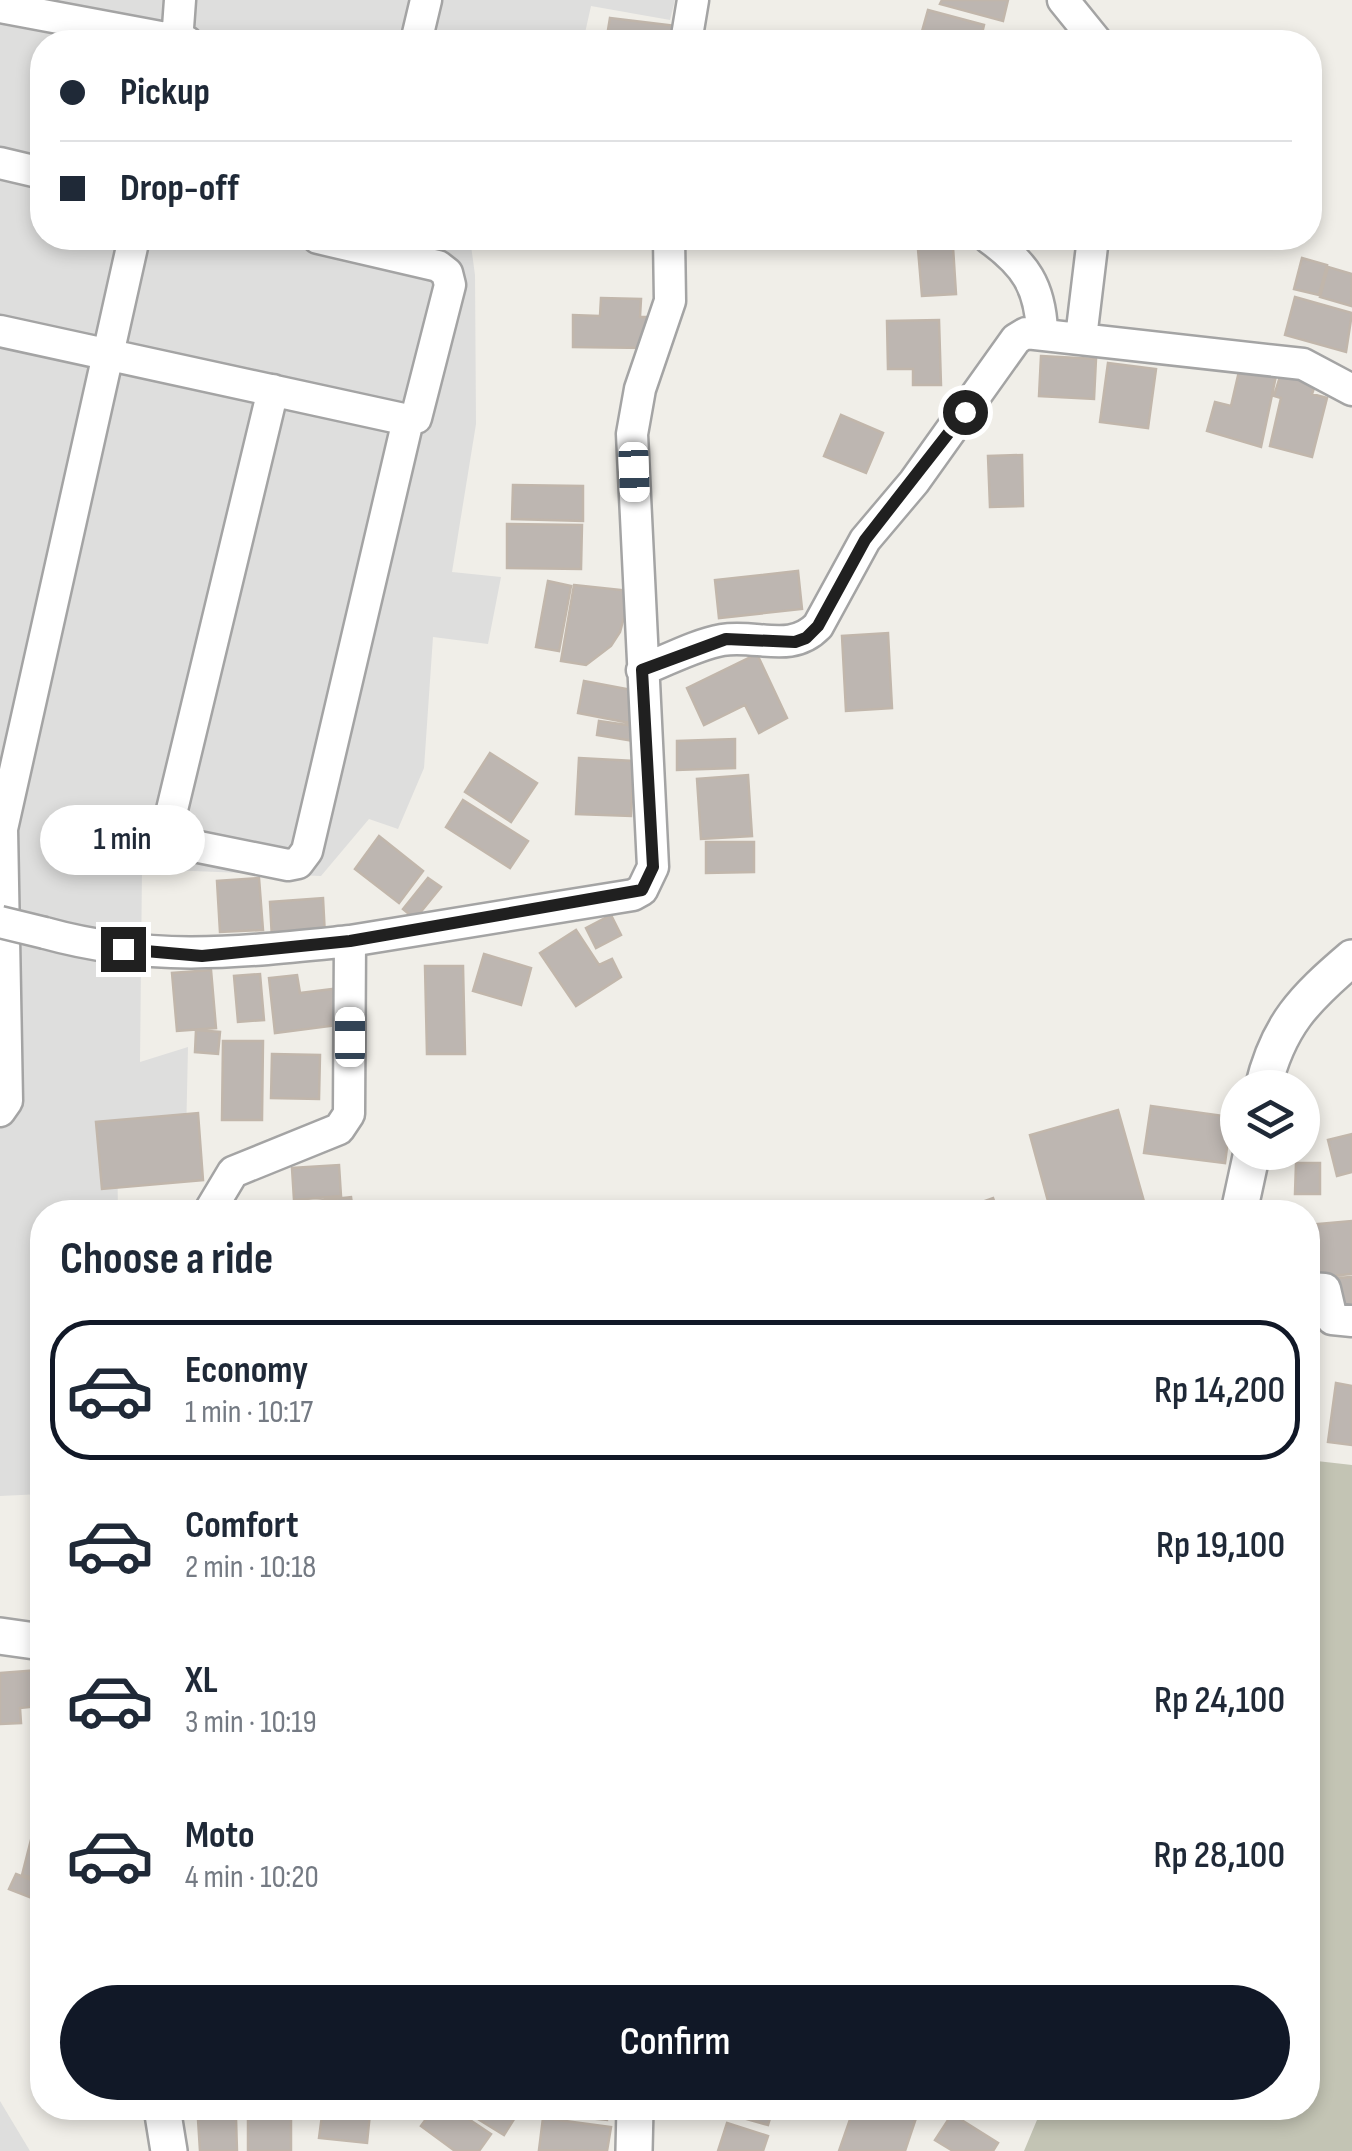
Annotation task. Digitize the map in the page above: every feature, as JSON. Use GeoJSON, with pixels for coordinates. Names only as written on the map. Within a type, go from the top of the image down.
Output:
{"type":"FeatureCollection","features":[{"type":"Feature","properties":{"kind":"street"},"geometry":{"type":"LineString","coordinates":[[180,0],[180,30]]}},
{"type":"Feature","properties":{"kind":"street"},"geometry":{"type":"LineString","coordinates":[[419,30],[426,0]]}},
{"type":"Feature","properties":{"kind":"street"},"geometry":{"type":"LineString","coordinates":[[688,30],[693,0]]}},
{"type":"Feature","properties":{"kind":"street"},"geometry":{"type":"LineString","coordinates":[[1062,0],[1088,30]]}},
{"type":"Feature","properties":{"kind":"street"},"geometry":{"type":"LineString","coordinates":[[0,7],[118,30]]}},
{"type":"Feature","properties":{"kind":"street"},"geometry":{"type":"LineString","coordinates":[[0,162],[30,170]]}},
{"type":"Feature","properties":{"kind":"street"},"geometry":{"type":"LineString","coordinates":[[0,1110],[7,1101],[2,828],[131,250]]}},
{"type":"Feature","properties":{"kind":"street"},"geometry":{"type":"LineString","coordinates":[[0,330],[408,420],[416,418],[450,284],[447,274],[438,266],[369,250]]}},
{"type":"Feature","properties":{"kind":"street"},"geometry":{"type":"LineString","coordinates":[[0,922],[81,943],[202,956],[350,941],[642,890],[653,867],[634,411],[670,301],[670,250]]}},
{"type":"Feature","properties":{"kind":"street"},"geometry":{"type":"LineString","coordinates":[[1006,250],[1034,281],[1042,331]]}},
{"type":"Feature","properties":{"kind":"street"},"geometry":{"type":"LineString","coordinates":[[1081,338],[1092,250]]}},
{"type":"Feature","properties":{"kind":"street"},"geometry":{"type":"LineString","coordinates":[[642,670],[726,639],[795,642],[806,638],[818,626],[865,540],[914,482],[1016,339],[1042,331],[1303,364],[1352,390]]}},
{"type":"Feature","properties":{"kind":"street"},"geometry":{"type":"LineString","coordinates":[[273,390],[170,818],[170,833],[179,843],[288,865],[298,863],[307,851],[408,420]]}},
{"type":"Feature","properties":{"kind":"street"},"geometry":{"type":"LineString","coordinates":[[216,1200],[233,1172],[339,1129],[350,1114],[350,941]]}},
{"type":"Feature","properties":{"kind":"street"},"geometry":{"type":"LineString","coordinates":[[1267,1070],[1273,1047],[1289,1019],[1352,958]]}},
{"type":"Feature","properties":{"kind":"street"},"geometry":{"type":"LineString","coordinates":[[1242,1200],[1248,1170]]}},
{"type":"Feature","properties":{"kind":"street"},"geometry":{"type":"LineString","coordinates":[[1320,1289],[1325,1289],[1332,1319],[1352,1322]]}},
{"type":"Feature","properties":{"kind":"street"},"geometry":{"type":"LineString","coordinates":[[0,1636],[30,1640]]}},
{"type":"Feature","properties":{"kind":"street"},"geometry":{"type":"LineString","coordinates":[[164,2120],[170,2151]]}},
{"type":"Feature","properties":{"kind":"street"},"geometry":{"type":"LineString","coordinates":[[634,2151],[635,2120]]}},
{"type":"Feature","properties":{"kind":"shaded area"},"geometry":{"type":"Polygon","coordinates":[[[0,0],[675,0],[670,20],[591,6],[586,30],[30,30],[30,250],[472,250],[476,424],[452,572],[501,577],[488,644],[433,637],[424,768],[398,829],[369,819],[321,876],[142,869],[140,1062],[188,1047],[186,1138],[117,1145],[118,1200],[30,1200],[30,1495],[0,1496],[0,0]]]}},
{"type":"Feature","properties":{"kind":"shaded area"},"geometry":{"type":"Polygon","coordinates":[[[1320,1461],[1352,1465],[1352,2151],[1024,2151],[1037,2120],[1320,2120],[1320,1461]]]}},
{"type":"Feature","properties":{"kind":"shaded area"},"geometry":{"type":"Polygon","coordinates":[[[0,2101],[30,2151],[0,2151],[0,2101]]]}},
{"type":"Feature","properties":{"kind":"building"},"geometry":{"type":"Polygon","coordinates":[[[942,0],[1008,0],[1003,21],[940,4],[942,0]]]}},
{"type":"Feature","properties":{"kind":"building"},"geometry":{"type":"Polygon","coordinates":[[[928,10],[984,25],[983,30],[922,30],[928,10]]]}},
{"type":"Feature","properties":{"kind":"building"},"geometry":{"type":"Polygon","coordinates":[[[610,18],[677,26],[676,30],[608,30],[610,18]]]}},
{"type":"Feature","properties":{"kind":"building"},"geometry":{"type":"Polygon","coordinates":[[[918,250],[953,250],[956,294],[922,296],[918,250]]]}},
{"type":"Feature","properties":{"kind":"building"},"geometry":{"type":"Polygon","coordinates":[[[1302,258],[1327,265],[1319,295],[1294,289],[1302,258]]]}},
{"type":"Feature","properties":{"kind":"building"},"geometry":{"type":"Polygon","coordinates":[[[1328,267],[1352,274],[1351,306],[1320,297],[1328,267]]]}},
{"type":"Feature","properties":{"kind":"building"},"geometry":{"type":"Polygon","coordinates":[[[1295,297],[1352,313],[1346,352],[1285,335],[1295,297]]]}},
{"type":"Feature","properties":{"kind":"building"},"geometry":{"type":"Polygon","coordinates":[[[601,298],[641,299],[640,317],[647,317],[646,348],[573,347],[573,315],[600,316],[601,298]]]}},
{"type":"Feature","properties":{"kind":"building"},"geometry":{"type":"Polygon","coordinates":[[[939,320],[941,385],[913,385],[913,369],[888,369],[887,321],[939,320]]]}},
{"type":"Feature","properties":{"kind":"building"},"geometry":{"type":"Polygon","coordinates":[[[1041,356],[1096,359],[1094,399],[1039,396],[1041,356]]]}},
{"type":"Feature","properties":{"kind":"building"},"geometry":{"type":"Polygon","coordinates":[[[1108,363],[1156,369],[1148,428],[1100,422],[1108,363]]]}},
{"type":"Feature","properties":{"kind":"building"},"geometry":{"type":"Polygon","coordinates":[[[1240,367],[1276,376],[1261,447],[1207,431],[1215,402],[1231,406],[1240,367]]]}},
{"type":"Feature","properties":{"kind":"building"},"geometry":{"type":"Polygon","coordinates":[[[1282,370],[1316,382],[1312,394],[1327,398],[1312,457],[1270,446],[1281,398],[1274,396],[1282,370]]]}},
{"type":"Feature","properties":{"kind":"building"},"geometry":{"type":"Polygon","coordinates":[[[841,415],[883,433],[866,473],[824,456],[841,415]]]}},
{"type":"Feature","properties":{"kind":"building"},"geometry":{"type":"Polygon","coordinates":[[[1022,455],[1023,506],[990,507],[988,456],[1022,455]]]}},
{"type":"Feature","properties":{"kind":"building"},"geometry":{"type":"Polygon","coordinates":[[[513,485],[583,486],[583,521],[512,519],[513,485]]]}},
{"type":"Feature","properties":{"kind":"building"},"geometry":{"type":"Polygon","coordinates":[[[507,524],[582,525],[581,569],[507,568],[507,524]]]}},
{"type":"Feature","properties":{"kind":"building"},"geometry":{"type":"Polygon","coordinates":[[[798,571],[802,609],[719,618],[715,580],[798,571]]]}},
{"type":"Feature","properties":{"kind":"building"},"geometry":{"type":"Polygon","coordinates":[[[548,581],[571,586],[559,651],[536,647],[548,581]]]}},
{"type":"Feature","properties":{"kind":"building"},"geometry":{"type":"Polygon","coordinates":[[[574,585],[631,591],[620,632],[611,646],[586,665],[561,661],[574,585]]]}},
{"type":"Feature","properties":{"kind":"building"},"geometry":{"type":"Polygon","coordinates":[[[888,633],[892,708],[846,711],[842,636],[888,633]]]}},
{"type":"Feature","properties":{"kind":"building"},"geometry":{"type":"Polygon","coordinates":[[[757,654],[787,718],[759,733],[745,705],[704,725],[687,688],[757,654]]]}},
{"type":"Feature","properties":{"kind":"building"},"geometry":{"type":"Polygon","coordinates":[[[584,681],[637,691],[630,723],[578,713],[584,681]]]}},
{"type":"Feature","properties":{"kind":"building"},"geometry":{"type":"Polygon","coordinates":[[[599,721],[642,727],[640,742],[597,735],[599,721]]]}},
{"type":"Feature","properties":{"kind":"building"},"geometry":{"type":"Polygon","coordinates":[[[735,739],[735,768],[677,770],[677,741],[735,739]]]}},
{"type":"Feature","properties":{"kind":"building"},"geometry":{"type":"Polygon","coordinates":[[[490,753],[537,783],[511,822],[465,792],[490,753]]]}},
{"type":"Feature","properties":{"kind":"building"},"geometry":{"type":"Polygon","coordinates":[[[579,758],[634,761],[631,816],[576,814],[579,758]]]}},
{"type":"Feature","properties":{"kind":"building"},"geometry":{"type":"Polygon","coordinates":[[[748,775],[752,836],[701,839],[697,779],[748,775]]]}},
{"type":"Feature","properties":{"kind":"building"},"geometry":{"type":"Polygon","coordinates":[[[463,800],[528,841],[510,868],[446,827],[463,800]]]}},
{"type":"Feature","properties":{"kind":"building"},"geometry":{"type":"Polygon","coordinates":[[[379,836],[423,871],[399,903],[355,869],[379,836]]]}},
{"type":"Feature","properties":{"kind":"building"},"geometry":{"type":"Polygon","coordinates":[[[706,842],[754,842],[754,872],[706,873],[706,842]]]}},
{"type":"Feature","properties":{"kind":"building"},"geometry":{"type":"Polygon","coordinates":[[[259,878],[263,930],[220,932],[217,881],[259,878]]]}},
{"type":"Feature","properties":{"kind":"building"},"geometry":{"type":"Polygon","coordinates":[[[428,878],[441,887],[415,919],[403,909],[428,878]]]}},
{"type":"Feature","properties":{"kind":"building"},"geometry":{"type":"Polygon","coordinates":[[[323,898],[325,936],[272,939],[270,902],[323,898]]]}},
{"type":"Feature","properties":{"kind":"building"},"geometry":{"type":"Polygon","coordinates":[[[611,915],[621,935],[596,948],[586,928],[611,915]]]}},
{"type":"Feature","properties":{"kind":"building"},"geometry":{"type":"Polygon","coordinates":[[[576,930],[599,965],[612,959],[621,977],[576,1006],[540,953],[576,930]]]}},
{"type":"Feature","properties":{"kind":"building"},"geometry":{"type":"Polygon","coordinates":[[[484,954],[531,968],[521,1005],[473,991],[484,954]]]}},
{"type":"Feature","properties":{"kind":"building"},"geometry":{"type":"Polygon","coordinates":[[[425,966],[463,966],[465,1054],[427,1054],[425,966]]]}},
{"type":"Feature","properties":{"kind":"building"},"geometry":{"type":"Polygon","coordinates":[[[211,970],[216,1028],[177,1031],[172,973],[211,970]]]}},
{"type":"Feature","properties":{"kind":"building"},"geometry":{"type":"Polygon","coordinates":[[[260,974],[264,1020],[238,1022],[234,976],[260,974]]]}},
{"type":"Feature","properties":{"kind":"building"},"geometry":{"type":"Polygon","coordinates":[[[297,975],[300,993],[333,989],[338,1025],[275,1033],[269,978],[297,975]]]}},
{"type":"Feature","properties":{"kind":"building"},"geometry":{"type":"Polygon","coordinates":[[[196,1030],[220,1032],[218,1054],[195,1052],[196,1030]]]}},
{"type":"Feature","properties":{"kind":"building"},"geometry":{"type":"Polygon","coordinates":[[[223,1041],[263,1041],[262,1120],[222,1120],[223,1041]]]}},
{"type":"Feature","properties":{"kind":"building"},"geometry":{"type":"Polygon","coordinates":[[[272,1054],[320,1055],[319,1099],[271,1098],[272,1054]]]}},
{"type":"Feature","properties":{"kind":"building"},"geometry":{"type":"Polygon","coordinates":[[[1151,1106],[1220,1115],[1220,1162],[1144,1153],[1151,1106]]]}},
{"type":"Feature","properties":{"kind":"building"},"geometry":{"type":"Polygon","coordinates":[[[1118,1110],[1144,1200],[1048,1200],[1030,1135],[1118,1110]]]}},
{"type":"Feature","properties":{"kind":"building"},"geometry":{"type":"Polygon","coordinates":[[[198,1113],[203,1180],[102,1189],[96,1122],[198,1113]]]}},
{"type":"Feature","properties":{"kind":"building"},"geometry":{"type":"Polygon","coordinates":[[[1352,1134],[1352,1172],[1337,1176],[1328,1140],[1352,1134]]]}},
{"type":"Feature","properties":{"kind":"building"},"geometry":{"type":"Polygon","coordinates":[[[339,1165],[341,1196],[294,1200],[292,1168],[339,1165]]]}},
{"type":"Feature","properties":{"kind":"building"},"geometry":{"type":"Polygon","coordinates":[[[1296,1170],[1320,1170],[1320,1194],[1295,1194],[1296,1170]]]}},
{"type":"Feature","properties":{"kind":"building"},"geometry":{"type":"Polygon","coordinates":[[[1352,1221],[1352,1274],[1320,1277],[1320,1224],[1352,1221]]]}},
{"type":"Feature","properties":{"kind":"building"},"geometry":{"type":"Polygon","coordinates":[[[1352,1277],[1352,1307],[1337,1308],[1336,1278],[1352,1277]]]}},
{"type":"Feature","properties":{"kind":"building"},"geometry":{"type":"Polygon","coordinates":[[[1336,1383],[1352,1386],[1352,1445],[1328,1442],[1336,1383]]]}},
{"type":"Feature","properties":{"kind":"building"},"geometry":{"type":"Polygon","coordinates":[[[30,1671],[30,1707],[20,1708],[21,1723],[0,1724],[0,1673],[30,1671]]]}},
{"type":"Feature","properties":{"kind":"building"},"geometry":{"type":"Polygon","coordinates":[[[30,1844],[30,1877],[22,1875],[30,1844]]]}},
{"type":"Feature","properties":{"kind":"building"},"geometry":{"type":"Polygon","coordinates":[[[16,1874],[30,1879],[30,1897],[9,1889],[16,1874]]]}},
{"type":"Feature","properties":{"kind":"building"},"geometry":{"type":"Polygon","coordinates":[[[198,2120],[236,2120],[237,2151],[200,2151],[198,2120]]]}},
{"type":"Feature","properties":{"kind":"building"},"geometry":{"type":"Polygon","coordinates":[[[248,2120],[291,2120],[291,2151],[248,2151],[248,2120]]]}},
{"type":"Feature","properties":{"kind":"building"},"geometry":{"type":"Polygon","coordinates":[[[321,2120],[369,2120],[367,2143],[319,2138],[321,2120]]]}},
{"type":"Feature","properties":{"kind":"building"},"geometry":{"type":"Polygon","coordinates":[[[425,2120],[470,2120],[491,2134],[479,2151],[455,2151],[421,2126],[425,2120]]]}},
{"type":"Feature","properties":{"kind":"building"},"geometry":{"type":"Polygon","coordinates":[[[480,2120],[513,2120],[504,2135],[480,2120]]]}},
{"type":"Feature","properties":{"kind":"building"},"geometry":{"type":"Polygon","coordinates":[[[543,2120],[611,2127],[607,2151],[539,2150],[543,2120]]]}},
{"type":"Feature","properties":{"kind":"building"},"geometry":{"type":"Polygon","coordinates":[[[850,2120],[915,2120],[905,2151],[839,2151],[850,2120]]]}},
{"type":"Feature","properties":{"kind":"building"},"geometry":{"type":"Polygon","coordinates":[[[948,2120],[962,2120],[998,2143],[993,2151],[953,2151],[935,2140],[948,2120]]]}},
{"type":"Feature","properties":{"kind":"building"},"geometry":{"type":"Polygon","coordinates":[[[727,2123],[768,2136],[763,2151],[718,2151],[727,2123]]]}},
{"type":"Feature","properties":{"kind":"route"},"geometry":{"type":"LineString","coordinates":[[123,949],[202,956],[350,941],[633,895],[642,890],[653,867],[642,670],[726,639],[795,642],[806,638],[818,626],[865,540],[965,412]]}}]}
